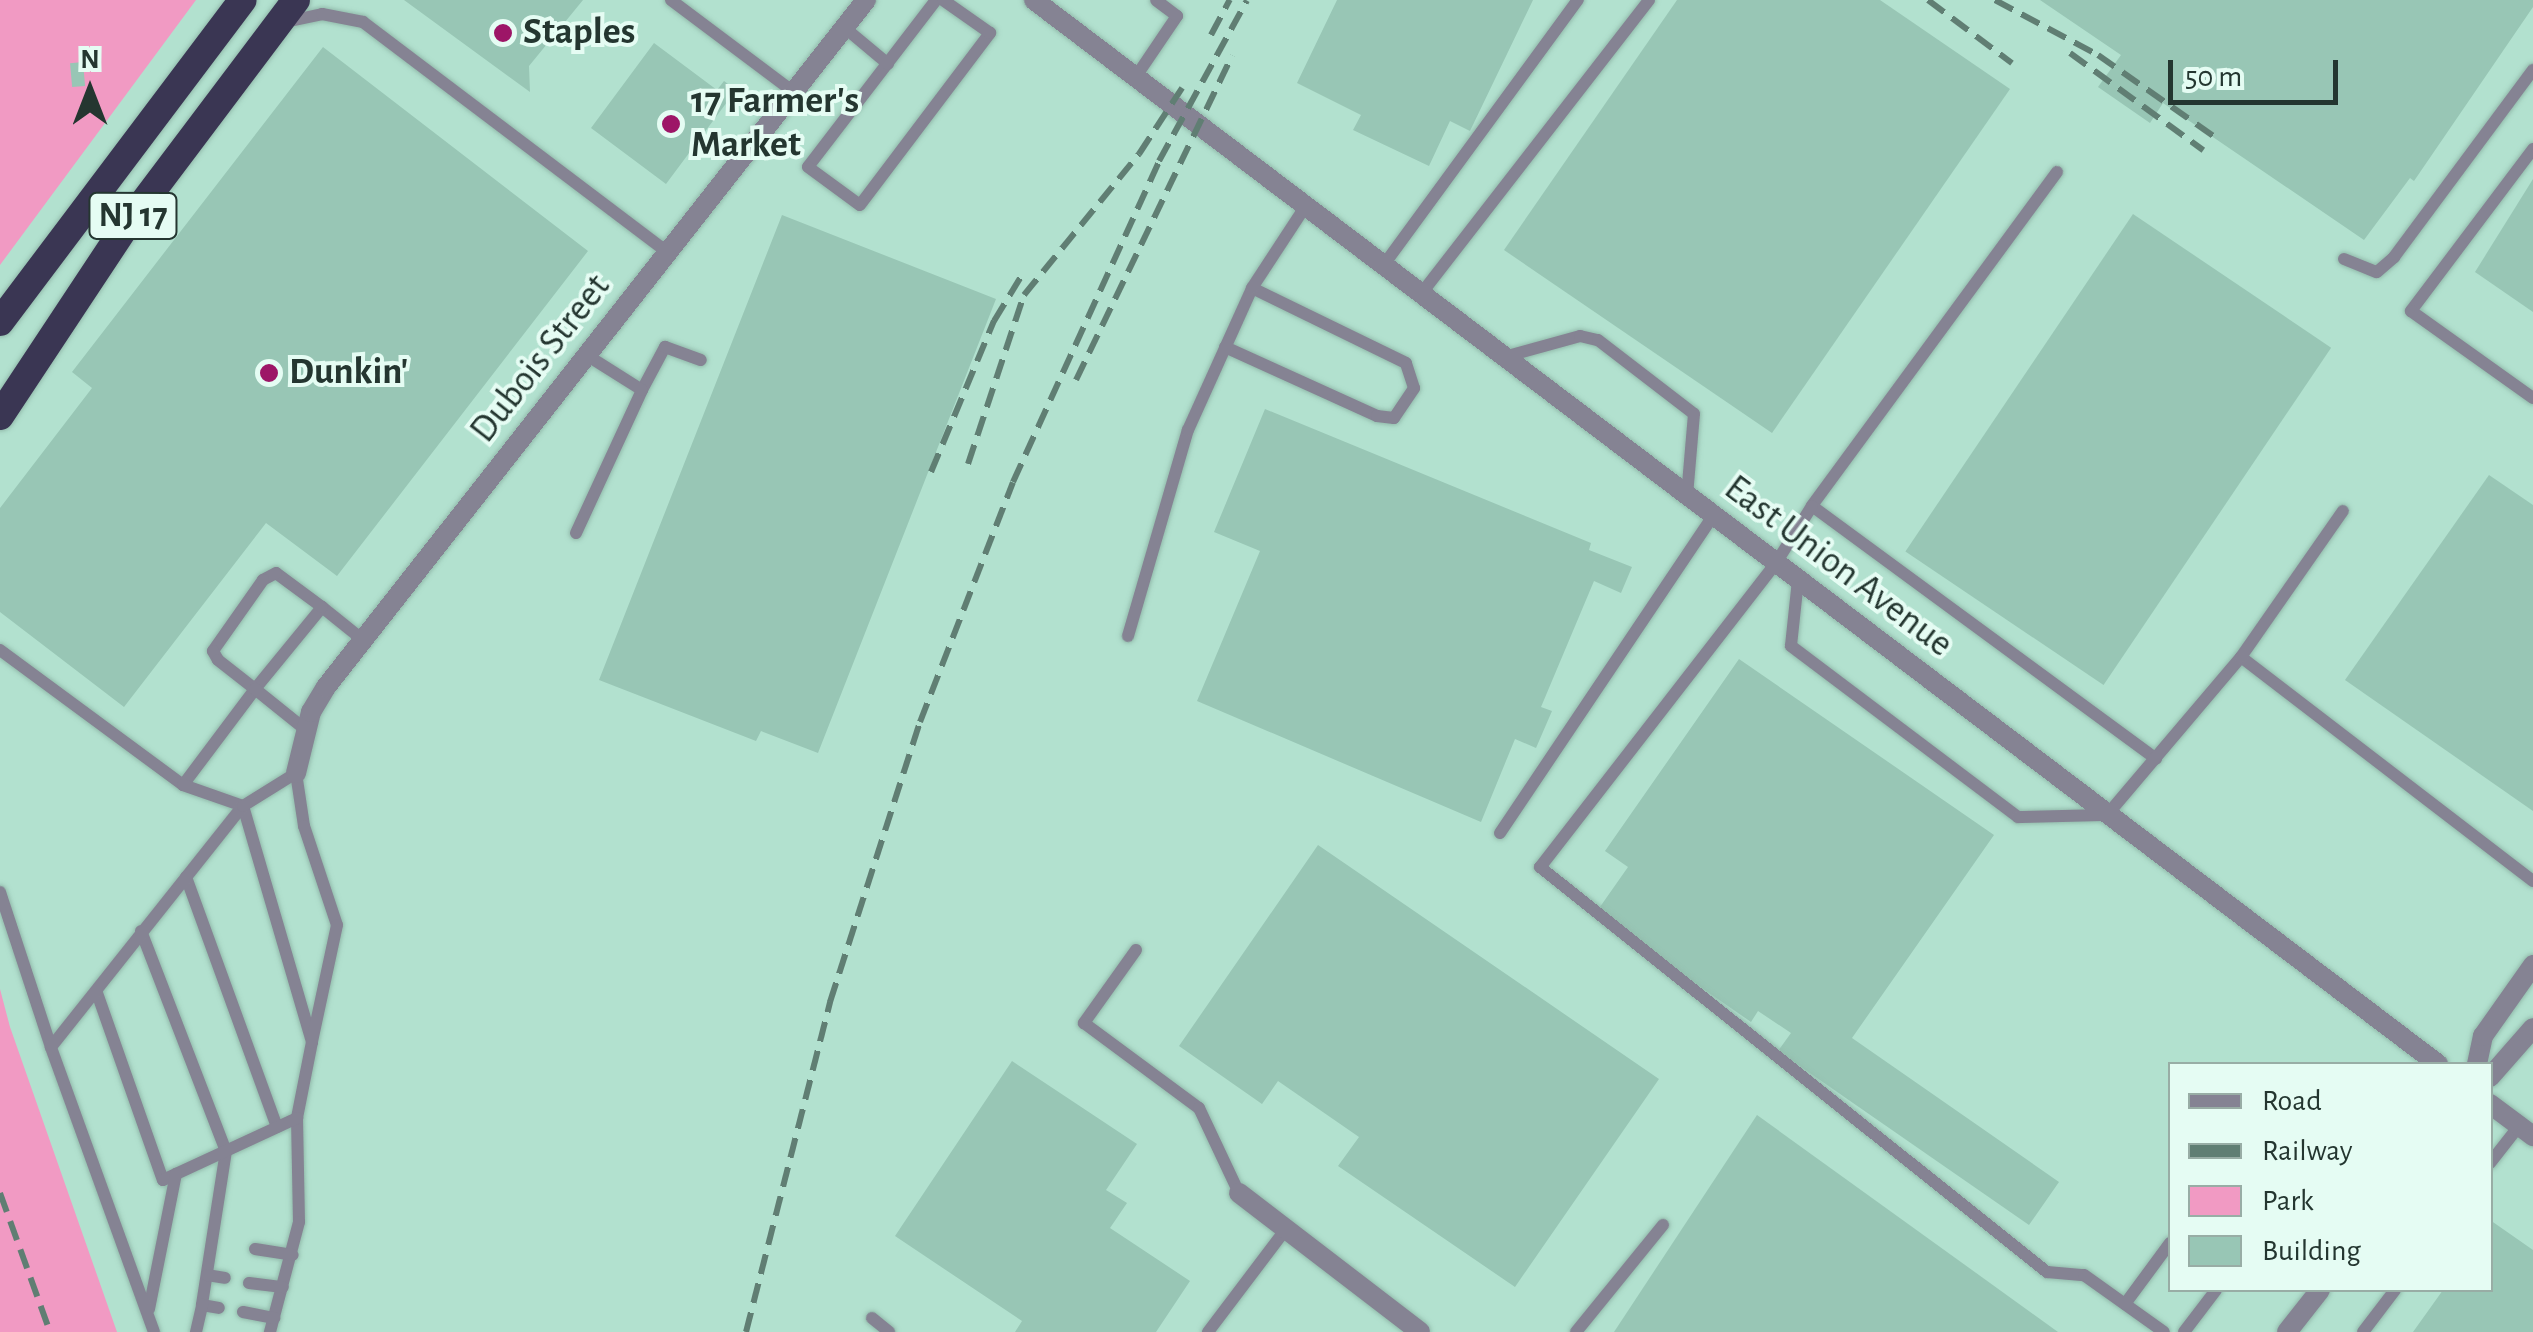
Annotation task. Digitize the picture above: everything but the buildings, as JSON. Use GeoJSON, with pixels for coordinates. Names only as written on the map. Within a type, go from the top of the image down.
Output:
{"type":"FeatureCollection","features":[{"type":"Feature","properties":{"kind":"highway","name":"NJ 17"},"geometry":{"type":"LineString","coordinates":[[0,322],[243,0]]}},
{"type":"Feature","properties":{"kind":"highway","name":"NJ 17"},"geometry":{"type":"LineString","coordinates":[[0,416],[125,227],[296,0]]}},
{"type":"Feature","properties":{"kind":"street","name":"Dubois Street"},"geometry":{"type":"LineString","coordinates":[[296,772],[317,698],[866,0]]}},
{"type":"Feature","properties":{"kind":"street","name":"East Union Avenue"},"geometry":{"type":"LineString","coordinates":[[1034,0],[2435,1062]]}},
{"type":"Feature","properties":{"kind":"street"},"geometry":{"type":"LineString","coordinates":[[2477,1062],[2483,1036],[2533,965]]}},
{"type":"Feature","properties":{"kind":"street"},"geometry":{"type":"LineString","coordinates":[[2493,1074],[2533,1028]]}},
{"type":"Feature","properties":{"kind":"street"},"geometry":{"type":"LineString","coordinates":[[2493,1106],[2526,1131]]}},
{"type":"Feature","properties":{"kind":"street"},"geometry":{"type":"LineString","coordinates":[[1239,1192],[1420,1332]]}},
{"type":"Feature","properties":{"kind":"street"},"geometry":{"type":"LineString","coordinates":[[2287,1332],[2318,1292]]}},
{"type":"Feature","properties":{"kind":"lane"},"geometry":{"type":"LineString","coordinates":[[671,0],[795,93]]}},
{"type":"Feature","properties":{"kind":"lane"},"geometry":{"type":"LineString","coordinates":[[940,0],[990,33],[860,205],[808,167],[888,64],[940,0]]}},
{"type":"Feature","properties":{"kind":"lane"},"geometry":{"type":"LineString","coordinates":[[1135,78],[1177,16],[1156,0]]}},
{"type":"Feature","properties":{"kind":"lane"},"geometry":{"type":"LineString","coordinates":[[1383,266],[1578,0]]}},
{"type":"Feature","properties":{"kind":"lane"},"geometry":{"type":"LineString","coordinates":[[1421,294],[1649,0]]}},
{"type":"Feature","properties":{"kind":"lane"},"geometry":{"type":"LineString","coordinates":[[277,24],[322,14],[363,22],[668,253]]}},
{"type":"Feature","properties":{"kind":"lane"},"geometry":{"type":"LineString","coordinates":[[844,28],[888,64]]}},
{"type":"Feature","properties":{"kind":"lane"},"geometry":{"type":"LineString","coordinates":[[2344,259],[2377,272],[2394,258],[2533,70]]}},
{"type":"Feature","properties":{"kind":"lane"},"geometry":{"type":"LineString","coordinates":[[2533,148],[2411,311],[2533,398]]}},
{"type":"Feature","properties":{"kind":"lane"},"geometry":{"type":"LineString","coordinates":[[2057,172],[1812,506],[1776,563],[1540,867],[2047,1272],[2084,1274],[2164,1332]]}},
{"type":"Feature","properties":{"kind":"lane"},"geometry":{"type":"LineString","coordinates":[[1128,636],[1188,430],[1252,288],[1305,206]]}},
{"type":"Feature","properties":{"kind":"lane"},"geometry":{"type":"LineString","coordinates":[[1225,348],[1377,416],[1394,418],[1403,412],[1414,388],[1406,363],[1252,288]]}},
{"type":"Feature","properties":{"kind":"lane"},"geometry":{"type":"LineString","coordinates":[[1504,357],[1580,336],[1598,340],[1694,414],[1687,496]]}},
{"type":"Feature","properties":{"kind":"lane"},"geometry":{"type":"LineString","coordinates":[[576,533],[665,348],[702,360]]}},
{"type":"Feature","properties":{"kind":"lane"},"geometry":{"type":"LineString","coordinates":[[588,356],[642,390]]}},
{"type":"Feature","properties":{"kind":"lane"},"geometry":{"type":"LineString","coordinates":[[1812,506],[2156,760]]}},
{"type":"Feature","properties":{"kind":"lane"},"geometry":{"type":"LineString","coordinates":[[1798,580],[1792,646],[2018,817],[2107,815],[2242,656],[2343,511]]}},
{"type":"Feature","properties":{"kind":"lane"},"geometry":{"type":"LineString","coordinates":[[1500,833],[1713,516]]}},
{"type":"Feature","properties":{"kind":"lane"},"geometry":{"type":"LineString","coordinates":[[306,730],[212,651],[263,580],[282,574],[363,640]]}},
{"type":"Feature","properties":{"kind":"lane"},"geometry":{"type":"LineString","coordinates":[[183,785],[322,607]]}},
{"type":"Feature","properties":{"kind":"lane"},"geometry":{"type":"LineString","coordinates":[[0,650],[183,785],[242,806]]}},
{"type":"Feature","properties":{"kind":"lane"},"geometry":{"type":"LineString","coordinates":[[2242,656],[2533,881]]}},
{"type":"Feature","properties":{"kind":"lane"},"geometry":{"type":"LineString","coordinates":[[50,1047],[97,993],[141,931],[242,806],[296,772],[304,826],[337,925],[297,1118],[299,1222],[293,1255],[272,1325],[244,1312]]}},
{"type":"Feature","properties":{"kind":"lane"},"geometry":{"type":"LineString","coordinates":[[242,806],[312,1042]]}},
{"type":"Feature","properties":{"kind":"lane"},"geometry":{"type":"LineString","coordinates":[[186,877],[277,1127]]}},
{"type":"Feature","properties":{"kind":"lane"},"geometry":{"type":"LineString","coordinates":[[0,892],[50,1047],[154,1332]]}},
{"type":"Feature","properties":{"kind":"lane"},"geometry":{"type":"LineString","coordinates":[[141,931],[226,1151],[196,1332]]}},
{"type":"Feature","properties":{"kind":"lane"},"geometry":{"type":"LineString","coordinates":[[1136,950],[1084,1024],[1199,1108],[1239,1192]]}},
{"type":"Feature","properties":{"kind":"lane"},"geometry":{"type":"LineString","coordinates":[[97,993],[163,1180],[297,1118]]}},
{"type":"Feature","properties":{"kind":"lane"},"geometry":{"type":"LineString","coordinates":[[2493,1161],[2526,1131]]}},
{"type":"Feature","properties":{"kind":"lane"},"geometry":{"type":"LineString","coordinates":[[148,1312],[176,1174]]}},
{"type":"Feature","properties":{"kind":"lane"},"geometry":{"type":"LineString","coordinates":[[1576,1332],[1663,1225]]}},
{"type":"Feature","properties":{"kind":"lane"},"geometry":{"type":"LineString","coordinates":[[1208,1332],[1286,1229]]}},
{"type":"Feature","properties":{"kind":"lane"},"geometry":{"type":"LineString","coordinates":[[212,1242],[230,1244]]}},
{"type":"Feature","properties":{"kind":"lane"},"geometry":{"type":"LineString","coordinates":[[2125,1304],[2168,1246]]}},
{"type":"Feature","properties":{"kind":"lane"},"geometry":{"type":"LineString","coordinates":[[255,1249],[293,1255]]}},
{"type":"Feature","properties":{"kind":"lane"},"geometry":{"type":"LineString","coordinates":[[206,1274],[226,1278]]}},
{"type":"Feature","properties":{"kind":"lane"},"geometry":{"type":"LineString","coordinates":[[248,1282],[284,1288]]}},
{"type":"Feature","properties":{"kind":"lane"},"geometry":{"type":"LineString","coordinates":[[2184,1332],[2214,1292]]}},
{"type":"Feature","properties":{"kind":"lane"},"geometry":{"type":"LineString","coordinates":[[2363,1332],[2393,1292]]}},
{"type":"Feature","properties":{"kind":"lane"},"geometry":{"type":"LineString","coordinates":[[202,1305],[220,1308]]}},
{"type":"Feature","properties":{"kind":"lane"},"geometry":{"type":"LineString","coordinates":[[872,1318],[890,1332]]}},
{"type":"Feature","properties":{"kind":"green space"},"geometry":{"type":"Polygon","coordinates":[[[0,0],[196,0],[0,265],[0,0]]]}},
{"type":"Feature","properties":{"kind":"green space"},"geometry":{"type":"Polygon","coordinates":[[[0,989],[10,1027],[117,1332],[0,1332],[0,989]]]}},
{"type":"Feature","properties":{"kind":"railway"},"geometry":{"type":"LineString","coordinates":[[1211,35],[1230,0]]}},
{"type":"Feature","properties":{"kind":"railway"},"geometry":{"type":"LineString","coordinates":[[746,1332],[830,1002],[920,722],[1013,482],[1159,161],[1247,0]]}},
{"type":"Feature","properties":{"kind":"railway"},"geometry":{"type":"LineString","coordinates":[[1928,0],[2012,63]]}},
{"type":"Feature","properties":{"kind":"railway"},"geometry":{"type":"LineString","coordinates":[[1995,0],[2098,55],[2216,138]]}},
{"type":"Feature","properties":{"kind":"railway"},"geometry":{"type":"LineString","coordinates":[[2070,53],[2203,150]]}},
{"type":"Feature","properties":{"kind":"railway"},"geometry":{"type":"LineString","coordinates":[[1076,380],[1232,56]]}},
{"type":"Feature","properties":{"kind":"railway"},"geometry":{"type":"LineString","coordinates":[[968,464],[1024,295],[1139,154],[1182,88]]}},
{"type":"Feature","properties":{"kind":"railway"},"geometry":{"type":"LineString","coordinates":[[931,472],[994,321],[1022,275]]}},
{"type":"Feature","properties":{"kind":"railway"},"geometry":{"type":"LineString","coordinates":[[0,1193],[50,1332]]}},
{"type":"Feature","properties":{"kind":"place","name":"Staples"},"geometry":{"type":"Point","coordinates":[503,33]}},
{"type":"Feature","properties":{"kind":"place","name":"17 Farmer's Market"},"geometry":{"type":"Point","coordinates":[671,124]}},
{"type":"Feature","properties":{"kind":"place","name":"Dunkin'"},"geometry":{"type":"Point","coordinates":[269,373]}}]}
